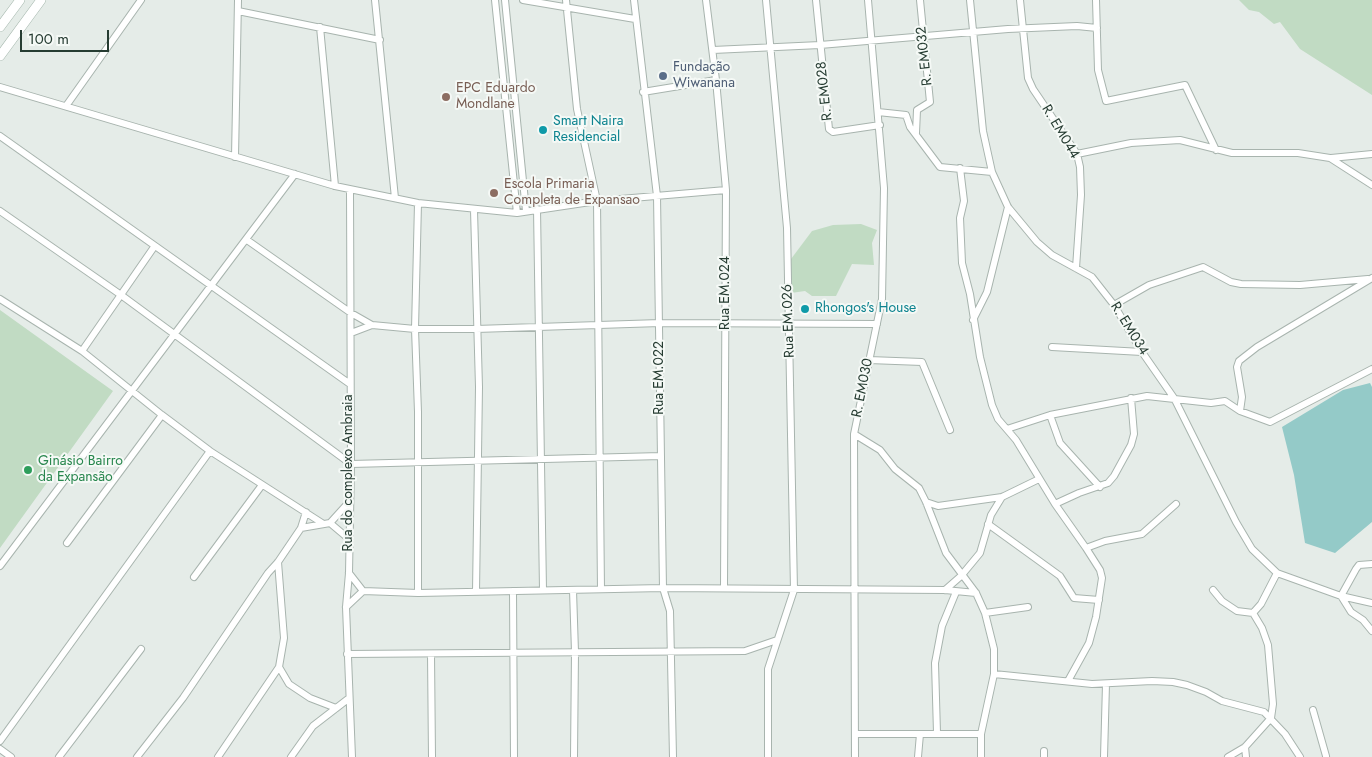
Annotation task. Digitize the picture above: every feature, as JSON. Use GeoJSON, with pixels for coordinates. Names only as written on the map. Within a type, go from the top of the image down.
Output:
{"type":"FeatureCollection","features":[{"type":"Feature","properties":{"kind":"street"},"geometry":{"type":"LineString","coordinates":[[0,27],[20,0]]}},
{"type":"Feature","properties":{"kind":"street"},"geometry":{"type":"LineString","coordinates":[[0,56],[41,0]]}},
{"type":"Feature","properties":{"kind":"street"},"geometry":{"type":"LineString","coordinates":[[66,106],[141,0]]}},
{"type":"Feature","properties":{"kind":"street"},"geometry":{"type":"LineString","coordinates":[[235,157],[238,0]]}},
{"type":"Feature","properties":{"kind":"street"},"geometry":{"type":"LineString","coordinates":[[375,0],[395,198]]}},
{"type":"Feature","properties":{"kind":"street"},"geometry":{"type":"LineString","coordinates":[[495,0],[517,213]]}},
{"type":"Feature","properties":{"kind":"street"},"geometry":{"type":"LineString","coordinates":[[505,0],[526,211]]}},
{"type":"Feature","properties":{"kind":"street"},"geometry":{"type":"LineString","coordinates":[[523,0],[566,4],[635,19]]}},
{"type":"Feature","properties":{"kind":"street","name":"Rua EM.022"},"geometry":{"type":"LineString","coordinates":[[634,0],[643,92],[657,196],[663,588],[670,611],[673,757]]}},
{"type":"Feature","properties":{"kind":"street","name":"Rua EM.024"},"geometry":{"type":"LineString","coordinates":[[706,0],[716,80],[726,190],[724,588]]}},
{"type":"Feature","properties":{"kind":"street","name":"Rua EM.026"},"geometry":{"type":"LineString","coordinates":[[766,0],[787,228],[794,590],[768,669],[768,757]]}},
{"type":"Feature","properties":{"kind":"street","name":"R. EM028"},"geometry":{"type":"LineString","coordinates":[[816,0],[830,132],[880,125]]}},
{"type":"Feature","properties":{"kind":"street","name":"R. EM030"},"geometry":{"type":"LineString","coordinates":[[868,0],[884,188],[882,298],[854,434],[880,450],[895,469],[919,488],[946,553],[961,576],[976,593],[985,613],[994,649],[994,674],[981,734],[981,757]]}},
{"type":"Feature","properties":{"kind":"street","name":"R. EM032"},"geometry":{"type":"LineString","coordinates":[[916,133],[917,110],[930,102],[920,0]]}},
{"type":"Feature","properties":{"kind":"street","name":"R. EM034"},"geometry":{"type":"LineString","coordinates":[[970,0],[980,112],[992,172],[1008,207],[1037,242],[1052,256],[1092,277],[1114,305],[1142,352],[1174,398],[1252,549],[1277,573],[1341,596],[1372,603]]}},
{"type":"Feature","properties":{"kind":"street","name":"R. EM044"},"geometry":{"type":"LineString","coordinates":[[1020,0],[1028,78],[1032,89],[1077,154],[1081,195],[1076,268]]}},
{"type":"Feature","properties":{"kind":"street"},"geometry":{"type":"LineString","coordinates":[[1098,0],[1098,70],[1106,102],[1184,85],[1216,150]]}},
{"type":"Feature","properties":{"kind":"street"},"geometry":{"type":"LineString","coordinates":[[566,4],[577,109],[597,201],[601,589]]}},
{"type":"Feature","properties":{"kind":"street"},"geometry":{"type":"LineString","coordinates":[[238,11],[380,40]]}},
{"type":"Feature","properties":{"kind":"street"},"geometry":{"type":"LineString","coordinates":[[712,50],[820,45],[974,31],[1077,26],[1097,28]]}},
{"type":"Feature","properties":{"kind":"street"},"geometry":{"type":"LineString","coordinates":[[320,28],[334,186]]}},
{"type":"Feature","properties":{"kind":"street"},"geometry":{"type":"LineString","coordinates":[[643,92],[716,80]]}},
{"type":"Feature","properties":{"kind":"street"},"geometry":{"type":"LineString","coordinates":[[0,87],[334,186],[418,204],[517,213],[597,201],[726,190]]}},
{"type":"Feature","properties":{"kind":"street"},"geometry":{"type":"LineString","coordinates":[[878,112],[906,115],[910,127],[916,133],[935,163],[940,166],[992,172]]}},
{"type":"Feature","properties":{"kind":"street"},"geometry":{"type":"LineString","coordinates":[[0,136],[154,247],[350,384]]}},
{"type":"Feature","properties":{"kind":"street"},"geometry":{"type":"LineString","coordinates":[[1077,154],[1131,143],[1180,140],[1232,153],[1298,153],[1330,158],[1372,154]]}},
{"type":"Feature","properties":{"kind":"street"},"geometry":{"type":"LineString","coordinates":[[1330,158],[1372,185]]}},
{"type":"Feature","properties":{"kind":"street"},"geometry":{"type":"LineString","coordinates":[[960,168],[964,201],[960,218],[960,245],[970,294],[970,305],[992,405],[998,419],[1100,570],[1102,578],[1089,643],[1068,681]]}},
{"type":"Feature","properties":{"kind":"street"},"geometry":{"type":"LineString","coordinates":[[0,566],[295,174]]}},
{"type":"Feature","properties":{"kind":"street","name":"Rua do complexo Ambraia"},"geometry":{"type":"LineString","coordinates":[[350,190],[351,464],[349,573],[346,607],[348,699],[352,757]]}},
{"type":"Feature","properties":{"kind":"street"},"geometry":{"type":"LineString","coordinates":[[418,204],[415,329],[418,593]]}},
{"type":"Feature","properties":{"kind":"street"},"geometry":{"type":"LineString","coordinates":[[973,320],[988,292],[1008,207]]}},
{"type":"Feature","properties":{"kind":"street"},"geometry":{"type":"LineString","coordinates":[[536,209],[542,590]]}},
{"type":"Feature","properties":{"kind":"street"},"geometry":{"type":"LineString","coordinates":[[474,210],[479,460],[476,592]]}},
{"type":"Feature","properties":{"kind":"street"},"geometry":{"type":"LineString","coordinates":[[0,211],[121,295],[351,464],[661,456]]}},
{"type":"Feature","properties":{"kind":"street"},"geometry":{"type":"LineString","coordinates":[[247,240],[351,313],[372,325],[415,329],[476,329],[660,323],[877,324]]}},
{"type":"Feature","properties":{"kind":"street"},"geometry":{"type":"LineString","coordinates":[[82,351],[154,247]]}},
{"type":"Feature","properties":{"kind":"street"},"geometry":{"type":"LineString","coordinates":[[1114,305],[1149,285],[1204,267],[1231,282],[1241,284],[1300,284],[1371,278]]}},
{"type":"Feature","properties":{"kind":"street"},"geometry":{"type":"LineString","coordinates":[[1240,411],[1242,397],[1237,367],[1239,360],[1257,347],[1371,278]]}},
{"type":"Feature","properties":{"kind":"street"},"geometry":{"type":"LineString","coordinates":[[0,299],[82,351],[162,415],[210,450],[322,523]]}},
{"type":"Feature","properties":{"kind":"street"},"geometry":{"type":"LineString","coordinates":[[970,305],[980,307]]}},
{"type":"Feature","properties":{"kind":"street"},"geometry":{"type":"LineString","coordinates":[[351,333],[372,325]]}},
{"type":"Feature","properties":{"kind":"street"},"geometry":{"type":"LineString","coordinates":[[1052,347],[1142,352]]}},
{"type":"Feature","properties":{"kind":"street"},"geometry":{"type":"LineString","coordinates":[[869,360],[922,362],[950,430]]}},
{"type":"Feature","properties":{"kind":"street"},"geometry":{"type":"LineString","coordinates":[[1006,429],[1050,415],[1131,398],[1174,398],[1211,403],[1225,401],[1240,411],[1270,422],[1372,369]]}},
{"type":"Feature","properties":{"kind":"street"},"geometry":{"type":"LineString","coordinates":[[1055,504],[1108,483],[1114,476],[1131,445],[1134,421],[1131,398]]}},
{"type":"Feature","properties":{"kind":"street"},"geometry":{"type":"LineString","coordinates":[[67,543],[162,415]]}},
{"type":"Feature","properties":{"kind":"street"},"geometry":{"type":"LineString","coordinates":[[1050,415],[1060,443],[1100,486]]}},
{"type":"Feature","properties":{"kind":"street"},"geometry":{"type":"LineString","coordinates":[[854,434],[855,757]]}},
{"type":"Feature","properties":{"kind":"street"},"geometry":{"type":"LineString","coordinates":[[0,741],[210,450]]}},
{"type":"Feature","properties":{"kind":"street"},"geometry":{"type":"LineString","coordinates":[[926,502],[938,506],[1002,497],[1039,479]]}},
{"type":"Feature","properties":{"kind":"street"},"geometry":{"type":"LineString","coordinates":[[194,577],[262,485]]}},
{"type":"Feature","properties":{"kind":"street"},"geometry":{"type":"LineString","coordinates":[[945,590],[961,576],[980,553],[986,539],[988,524],[1002,497]]}},
{"type":"Feature","properties":{"kind":"street"},"geometry":{"type":"LineString","coordinates":[[330,523],[350,501]]}},
{"type":"Feature","properties":{"kind":"street"},"geometry":{"type":"LineString","coordinates":[[1086,548],[1105,541],[1142,534],[1176,504]]}},
{"type":"Feature","properties":{"kind":"street"},"geometry":{"type":"LineString","coordinates":[[136,757],[183,698],[268,573],[278,562],[301,528],[306,512]]}},
{"type":"Feature","properties":{"kind":"street"},"geometry":{"type":"LineString","coordinates":[[301,528],[330,523],[349,539]]}},
{"type":"Feature","properties":{"kind":"street"},"geometry":{"type":"LineString","coordinates":[[988,524],[1060,576],[1074,598],[1099,600]]}},
{"type":"Feature","properties":{"kind":"street"},"geometry":{"type":"LineString","coordinates":[[218,757],[279,667],[284,638],[278,562]]}},
{"type":"Feature","properties":{"kind":"street"},"geometry":{"type":"LineString","coordinates":[[1372,564],[1359,566],[1356,569],[1341,596],[1351,612],[1363,620],[1372,631]]}},
{"type":"Feature","properties":{"kind":"street"},"geometry":{"type":"LineString","coordinates":[[349,573],[363,591]]}},
{"type":"Feature","properties":{"kind":"street"},"geometry":{"type":"LineString","coordinates":[[1253,613],[1261,604],[1277,573]]}},
{"type":"Feature","properties":{"kind":"street"},"geometry":{"type":"LineString","coordinates":[[346,607],[363,591],[418,593],[724,588],[945,590],[976,593]]}},
{"type":"Feature","properties":{"kind":"street"},"geometry":{"type":"LineString","coordinates":[[573,590],[575,652],[574,757]]}},
{"type":"Feature","properties":{"kind":"street"},"geometry":{"type":"LineString","coordinates":[[1213,590],[1222,601],[1237,611],[1253,613]]}},
{"type":"Feature","properties":{"kind":"street"},"geometry":{"type":"LineString","coordinates":[[513,591],[514,757]]}},
{"type":"Feature","properties":{"kind":"street"},"geometry":{"type":"LineString","coordinates":[[937,733],[935,663],[942,626],[956,592]]}},
{"type":"Feature","properties":{"kind":"street"},"geometry":{"type":"LineString","coordinates":[[985,613],[1028,607]]}},
{"type":"Feature","properties":{"kind":"street"},"geometry":{"type":"LineString","coordinates":[[1228,757],[1245,747],[1271,718],[1273,704],[1268,645],[1262,628],[1253,613]]}},
{"type":"Feature","properties":{"kind":"street"},"geometry":{"type":"LineString","coordinates":[[347,654],[745,651],[777,640]]}},
{"type":"Feature","properties":{"kind":"street"},"geometry":{"type":"LineString","coordinates":[[59,757],[141,649]]}},
{"type":"Feature","properties":{"kind":"street"},"geometry":{"type":"LineString","coordinates":[[431,654],[432,757]]}},
{"type":"Feature","properties":{"kind":"street"},"geometry":{"type":"LineString","coordinates":[[279,667],[289,684],[310,698],[336,708]]}},
{"type":"Feature","properties":{"kind":"street"},"geometry":{"type":"LineString","coordinates":[[994,674],[1092,684],[1173,682],[1206,692],[1222,701],[1264,712],[1271,718],[1300,757]]}},
{"type":"Feature","properties":{"kind":"street"},"geometry":{"type":"LineString","coordinates":[[1104,757],[1106,684]]}},
{"type":"Feature","properties":{"kind":"street"},"geometry":{"type":"LineString","coordinates":[[291,757],[314,726],[348,699]]}},
{"type":"Feature","properties":{"kind":"street"},"geometry":{"type":"LineString","coordinates":[[1313,710],[1325,757]]}},
{"type":"Feature","properties":{"kind":"street"},"geometry":{"type":"LineString","coordinates":[[855,734],[981,734]]}},
{"type":"Feature","properties":{"kind":"street"},"geometry":{"type":"LineString","coordinates":[[918,757],[920,734]]}},
{"type":"Feature","properties":{"kind":"street"},"geometry":{"type":"LineString","coordinates":[[1245,747],[1246,757]]}},
{"type":"Feature","properties":{"kind":"street"},"geometry":{"type":"LineString","coordinates":[[0,749],[11,757]]}},
{"type":"Feature","properties":{"kind":"green space"},"geometry":{"type":"Polygon","coordinates":[[[1239,0],[1372,0],[1372,95],[1300,49],[1280,22],[1274,24],[1259,12],[1249,10],[1239,0]]]}},
{"type":"Feature","properties":{"kind":"green space"},"geometry":{"type":"Polygon","coordinates":[[[861,224],[877,230],[872,243],[874,265],[852,264],[836,296],[812,296],[805,291],[791,293],[791,259],[812,231],[833,225],[861,224]]]}},
{"type":"Feature","properties":{"kind":"green space","name":"Ginásio Bairro da Expansão"},"geometry":{"type":"Polygon","coordinates":[[[0,310],[113,391],[0,548],[0,310]]]}},
{"type":"Feature","properties":{"kind":"water"},"geometry":{"type":"Polygon","coordinates":[[[1370,383],[1372,387],[1372,522],[1335,553],[1305,543],[1294,475],[1282,427],[1343,390],[1370,383]]]}},
{"type":"Feature","properties":{"kind":"place","name":"Fundação Wiwanana"},"geometry":{"type":"Point","coordinates":[663,76]}},
{"type":"Feature","properties":{"kind":"place","name":"EPC Eduardo Mondlane"},"geometry":{"type":"Point","coordinates":[446,97]}},
{"type":"Feature","properties":{"kind":"place","name":"Smart Naira Residencial"},"geometry":{"type":"Point","coordinates":[543,130]}},
{"type":"Feature","properties":{"kind":"place","name":"Escola Primaria Completa de Expansao"},"geometry":{"type":"Point","coordinates":[494,193]}},
{"type":"Feature","properties":{"kind":"place","name":"Rhongos's House"},"geometry":{"type":"Point","coordinates":[805,309]}},
{"type":"Feature","properties":{"kind":"place","name":"Ginásio Bairro da Expansão"},"geometry":{"type":"Point","coordinates":[28,470]}}]}
